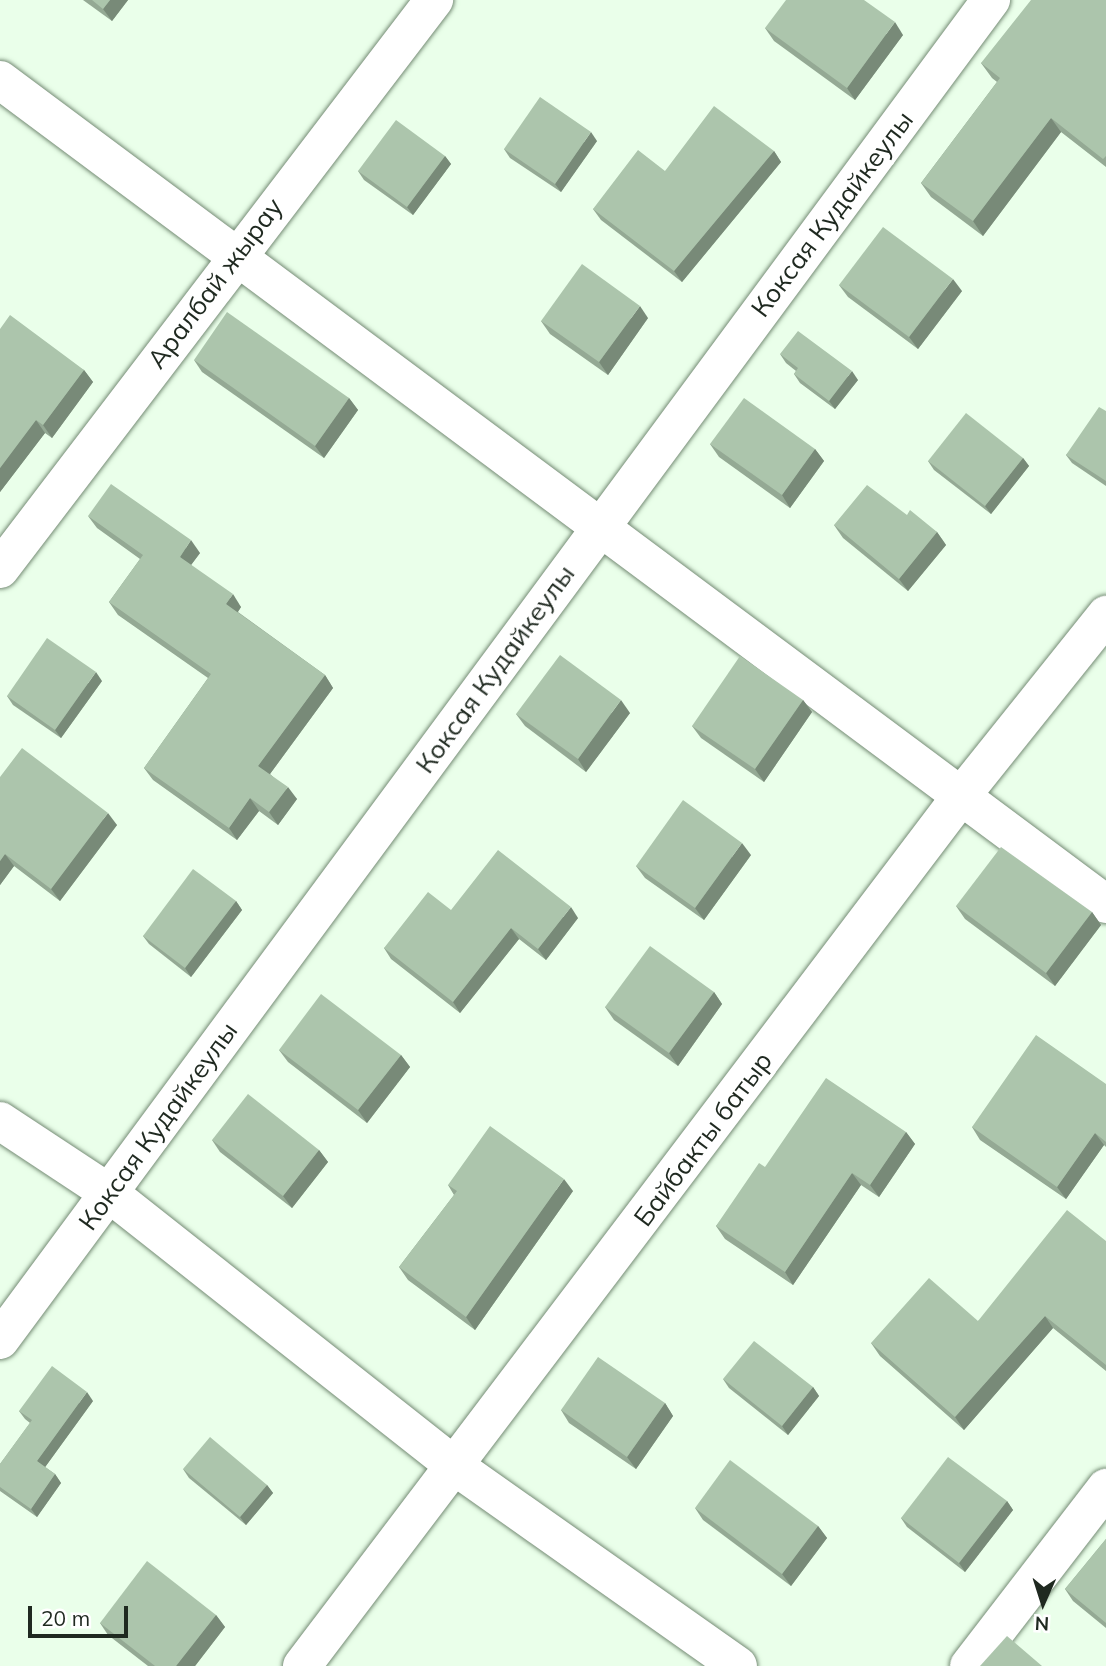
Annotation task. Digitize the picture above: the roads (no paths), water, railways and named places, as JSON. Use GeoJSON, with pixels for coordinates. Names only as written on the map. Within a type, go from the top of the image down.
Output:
{"type":"FeatureCollection","features":[{"type":"Feature","properties":{"kind":"street","name":"Аралбай жырау"},"geometry":{"type":"LineString","coordinates":[[0,569],[234,256],[433,0]]}},
{"type":"Feature","properties":{"kind":"street","name":"Коксая Кудайкеулы"},"geometry":{"type":"LineString","coordinates":[[0,1340],[991,0]]}},
{"type":"Feature","properties":{"kind":"street"},"geometry":{"type":"LineString","coordinates":[[0,80],[962,794],[1106,904]]}},
{"type":"Feature","properties":{"kind":"street","name":"Байбакты батыр"},"geometry":{"type":"LineString","coordinates":[[302,1666],[456,1467],[962,794],[1106,615]]}},
{"type":"Feature","properties":{"kind":"street"},"geometry":{"type":"LineString","coordinates":[[0,1121],[109,1193],[456,1467],[738,1666]]}},
{"type":"Feature","properties":{"kind":"street"},"geometry":{"type":"LineString","coordinates":[[969,1666],[1106,1488]]}}]}
